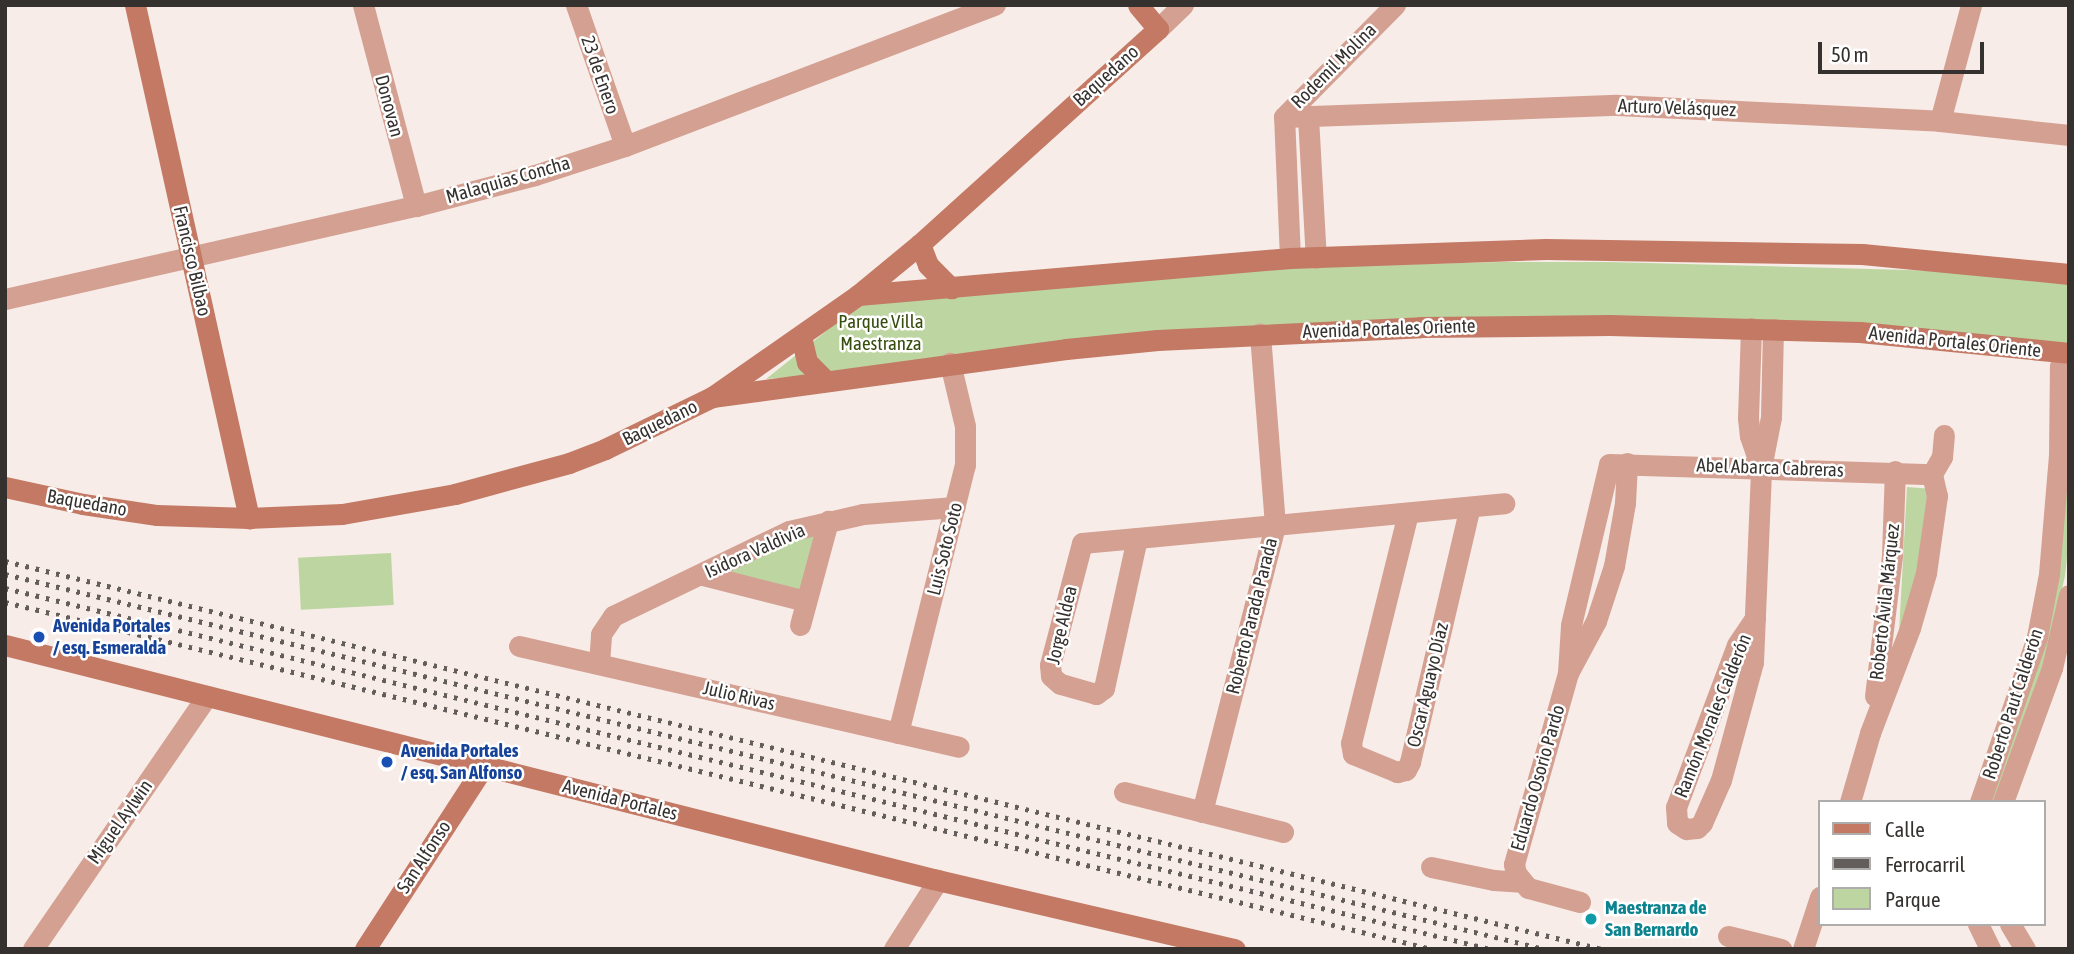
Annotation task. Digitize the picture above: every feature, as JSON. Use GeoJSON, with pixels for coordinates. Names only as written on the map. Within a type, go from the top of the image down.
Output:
{"type":"FeatureCollection","features":[{"type":"Feature","properties":{"kind":"street","name":"Francisco Bilbao"},"geometry":{"type":"LineString","coordinates":[[135,5],[249,517]]}},
{"type":"Feature","properties":{"kind":"street","name":"Donovan"},"geometry":{"type":"LineString","coordinates":[[363,5],[415,206]]}},
{"type":"Feature","properties":{"kind":"street","name":"23 de Enero"},"geometry":{"type":"LineString","coordinates":[[576,5],[625,146]]}},
{"type":"Feature","properties":{"kind":"street","name":"Malaquias Concha"},"geometry":{"type":"LineString","coordinates":[[5,299],[415,206],[535,175],[625,146],[995,5]]}},
{"type":"Feature","properties":{"kind":"street"},"geometry":{"type":"LineString","coordinates":[[1138,5],[1158,29]]}},
{"type":"Feature","properties":{"kind":"street","name":"Baquedano"},"geometry":{"type":"LineString","coordinates":[[5,487],[122,510],[249,517],[342,514],[401,505],[493,485],[605,449],[712,397],[858,295],[920,244],[1183,5]]}},
{"type":"Feature","properties":{"kind":"street","name":"Rodemil Molina"},"geometry":{"type":"LineString","coordinates":[[1290,258],[1284,117],[1395,5]]}},
{"type":"Feature","properties":{"kind":"street"},"geometry":{"type":"LineString","coordinates":[[1940,121],[1970,5]]}},
{"type":"Feature","properties":{"kind":"street","name":"Arturo Velásquez"},"geometry":{"type":"LineString","coordinates":[[1284,117],[1617,105],[1940,121],[2069,135]]}},
{"type":"Feature","properties":{"kind":"street","name":"Rodemil Molina"},"geometry":{"type":"LineString","coordinates":[[1308,117],[1316,258]]}},
{"type":"Feature","properties":{"kind":"street"},"geometry":{"type":"LineString","coordinates":[[920,244],[928,265],[951,288]]}},
{"type":"Feature","properties":{"kind":"street"},"geometry":{"type":"LineString","coordinates":[[858,295],[1290,258],[1546,249],[1862,254],[2069,274]]}},
{"type":"Feature","properties":{"kind":"street","name":"Avenida Portales Oriente"},"geometry":{"type":"LineString","coordinates":[[712,397],[950,363],[1158,340],[1523,324],[1860,332],[2069,355]]}},
{"type":"Feature","properties":{"kind":"street","name":"Ramón Morales Calderón"},"geometry":{"type":"LineString","coordinates":[[1751,328],[1748,418],[1750,436],[1761,468]]}},
{"type":"Feature","properties":{"kind":"street","name":"Ramón Morales Calderón"},"geometry":{"type":"LineString","coordinates":[[1755,618],[1737,645],[1676,807],[1677,823],[1686,829],[1697,828],[1702,823],[1721,780],[1749,681],[1757,630],[1755,618],[1761,468],[1771,417],[1773,329]]}},
{"type":"Feature","properties":{"kind":"street","name":"Roberto Parada Parada"},"geometry":{"type":"LineString","coordinates":[[1202,812],[1275,525],[1260,334]]}},
{"type":"Feature","properties":{"kind":"street"},"geometry":{"type":"LineString","coordinates":[[801,336],[807,362],[826,381]]}},
{"type":"Feature","properties":{"kind":"street","name":"Roberto Paut Calderón"},"geometry":{"type":"LineString","coordinates":[[1981,800],[2037,637],[2049,574],[2058,468],[2060,366],[2069,355]]}},
{"type":"Feature","properties":{"kind":"street","name":"Luis Soto Soto"},"geometry":{"type":"LineString","coordinates":[[898,733],[965,466],[965,426],[950,363]]}},
{"type":"Feature","properties":{"kind":"street","name":"Roberto Ávila Márquez"},"geometry":{"type":"LineString","coordinates":[[1851,800],[1870,733],[1899,662],[1926,573],[1937,496],[1932,474],[1942,457],[1944,435]]}},
{"type":"Feature","properties":{"kind":"street","name":"Abel Abarca Cabreras"},"geometry":{"type":"LineString","coordinates":[[1618,464],[1932,474]]}},
{"type":"Feature","properties":{"kind":"street","name":"Eduardo Osorio Pardo"},"geometry":{"type":"LineString","coordinates":[[1521,882],[1514,864],[1568,673],[1596,621],[1614,566],[1625,503],[1618,464]]}},
{"type":"Feature","properties":{"kind":"street","name":"Roberto Ávila Márquez"},"geometry":{"type":"LineString","coordinates":[[1870,733],[1892,555],[1895,471]]}},
{"type":"Feature","properties":{"kind":"street","name":"Jorge Aldea"},"geometry":{"type":"LineString","coordinates":[[1137,538],[1104,688],[1096,694],[1060,684],[1051,676],[1050,665],[1082,543],[1504,503]]}},
{"type":"Feature","properties":{"kind":"street","name":"Isidora Valdivia"},"geometry":{"type":"LineString","coordinates":[[599,664],[601,634],[613,616],[703,575],[789,531],[863,514],[956,507]]}},
{"type":"Feature","properties":{"kind":"street","name":"Oscar Aguayo Díaz"},"geometry":{"type":"LineString","coordinates":[[1408,513],[1351,743],[1353,754],[1397,772],[1406,769],[1410,762],[1470,507]]}},
{"type":"Feature","properties":{"kind":"street"},"geometry":{"type":"LineString","coordinates":[[800,625],[828,521]]}},
{"type":"Feature","properties":{"kind":"street"},"geometry":{"type":"LineString","coordinates":[[703,575],[806,601]]}},
{"type":"Feature","properties":{"kind":"street","name":"Roberto Paut Calderón"},"geometry":{"type":"LineString","coordinates":[[2004,800],[2052,668],[2069,595]]}},
{"type":"Feature","properties":{"kind":"street","name":"Avenida Portales"},"geometry":{"type":"LineString","coordinates":[[5,645],[938,880],[1236,949]]}},
{"type":"Feature","properties":{"kind":"street","name":"Julio Rivas"},"geometry":{"type":"LineString","coordinates":[[519,646],[959,747]]}},
{"type":"Feature","properties":{"kind":"street","name":"Miguel Aylwin"},"geometry":{"type":"LineString","coordinates":[[33,949],[208,696]]}},
{"type":"Feature","properties":{"kind":"street","name":"San Alfonso"},"geometry":{"type":"LineString","coordinates":[[365,949],[484,766]]}},
{"type":"Feature","properties":{"kind":"street"},"geometry":{"type":"LineString","coordinates":[[1124,792],[1283,832]]}},
{"type":"Feature","properties":{"kind":"street"},"geometry":{"type":"LineString","coordinates":[[1432,867],[1494,880],[1521,882],[1536,892],[1580,902]]}},
{"type":"Feature","properties":{"kind":"street"},"geometry":{"type":"LineString","coordinates":[[894,949],[938,880]]}},
{"type":"Feature","properties":{"kind":"street"},"geometry":{"type":"LineString","coordinates":[[1803,949],[1818,903]]}},
{"type":"Feature","properties":{"kind":"street"},"geometry":{"type":"LineString","coordinates":[[1979,926],[1990,949]]}},
{"type":"Feature","properties":{"kind":"street"},"geometry":{"type":"LineString","coordinates":[[2011,926],[2025,949]]}},
{"type":"Feature","properties":{"kind":"street"},"geometry":{"type":"LineString","coordinates":[[1728,936],[1781,949]]}},
{"type":"Feature","properties":{"kind":"green space","name":"Parque Villa Maestranza"},"geometry":{"type":"Polygon","coordinates":[[[1609,262],[1980,272],[2069,282],[2069,348],[1572,320],[766,379],[864,301],[1301,267],[1609,262]]]}},
{"type":"Feature","properties":{"kind":"green space"},"geometry":{"type":"Polygon","coordinates":[[[2069,374],[2069,538],[2065,576],[2046,658],[1998,800],[1988,800],[2046,633],[2069,374]]]}},
{"type":"Feature","properties":{"kind":"green space"},"geometry":{"type":"Polygon","coordinates":[[[1907,487],[1933,489],[1897,669],[1907,487]]]}},
{"type":"Feature","properties":{"kind":"green space"},"geometry":{"type":"Polygon","coordinates":[[[819,528],[803,593],[718,574],[819,528]]]}},
{"type":"Feature","properties":{"kind":"green space"},"geometry":{"type":"Polygon","coordinates":[[[391,553],[394,605],[301,610],[298,558],[391,553]]]}},
{"type":"Feature","properties":{"kind":"railway"},"geometry":{"type":"LineString","coordinates":[[5,561],[1601,949]]}},
{"type":"Feature","properties":{"kind":"railway"},"geometry":{"type":"LineString","coordinates":[[5,574],[1545,949]]}},
{"type":"Feature","properties":{"kind":"railway"},"geometry":{"type":"LineString","coordinates":[[5,588],[1490,949]]}},
{"type":"Feature","properties":{"kind":"railway"},"geometry":{"type":"LineString","coordinates":[[5,602],[1432,949]]}},
{"type":"Feature","properties":{"kind":"place","name":"Avenida Portales / esq. Esmeralda"},"geometry":{"type":"Point","coordinates":[39,637]}},
{"type":"Feature","properties":{"kind":"place","name":"Avenida Portales / esq. San Alfonso"},"geometry":{"type":"Point","coordinates":[387,762]}},
{"type":"Feature","properties":{"kind":"place","name":"Maestranza de San Bernardo"},"geometry":{"type":"Point","coordinates":[1591,919]}}]}
